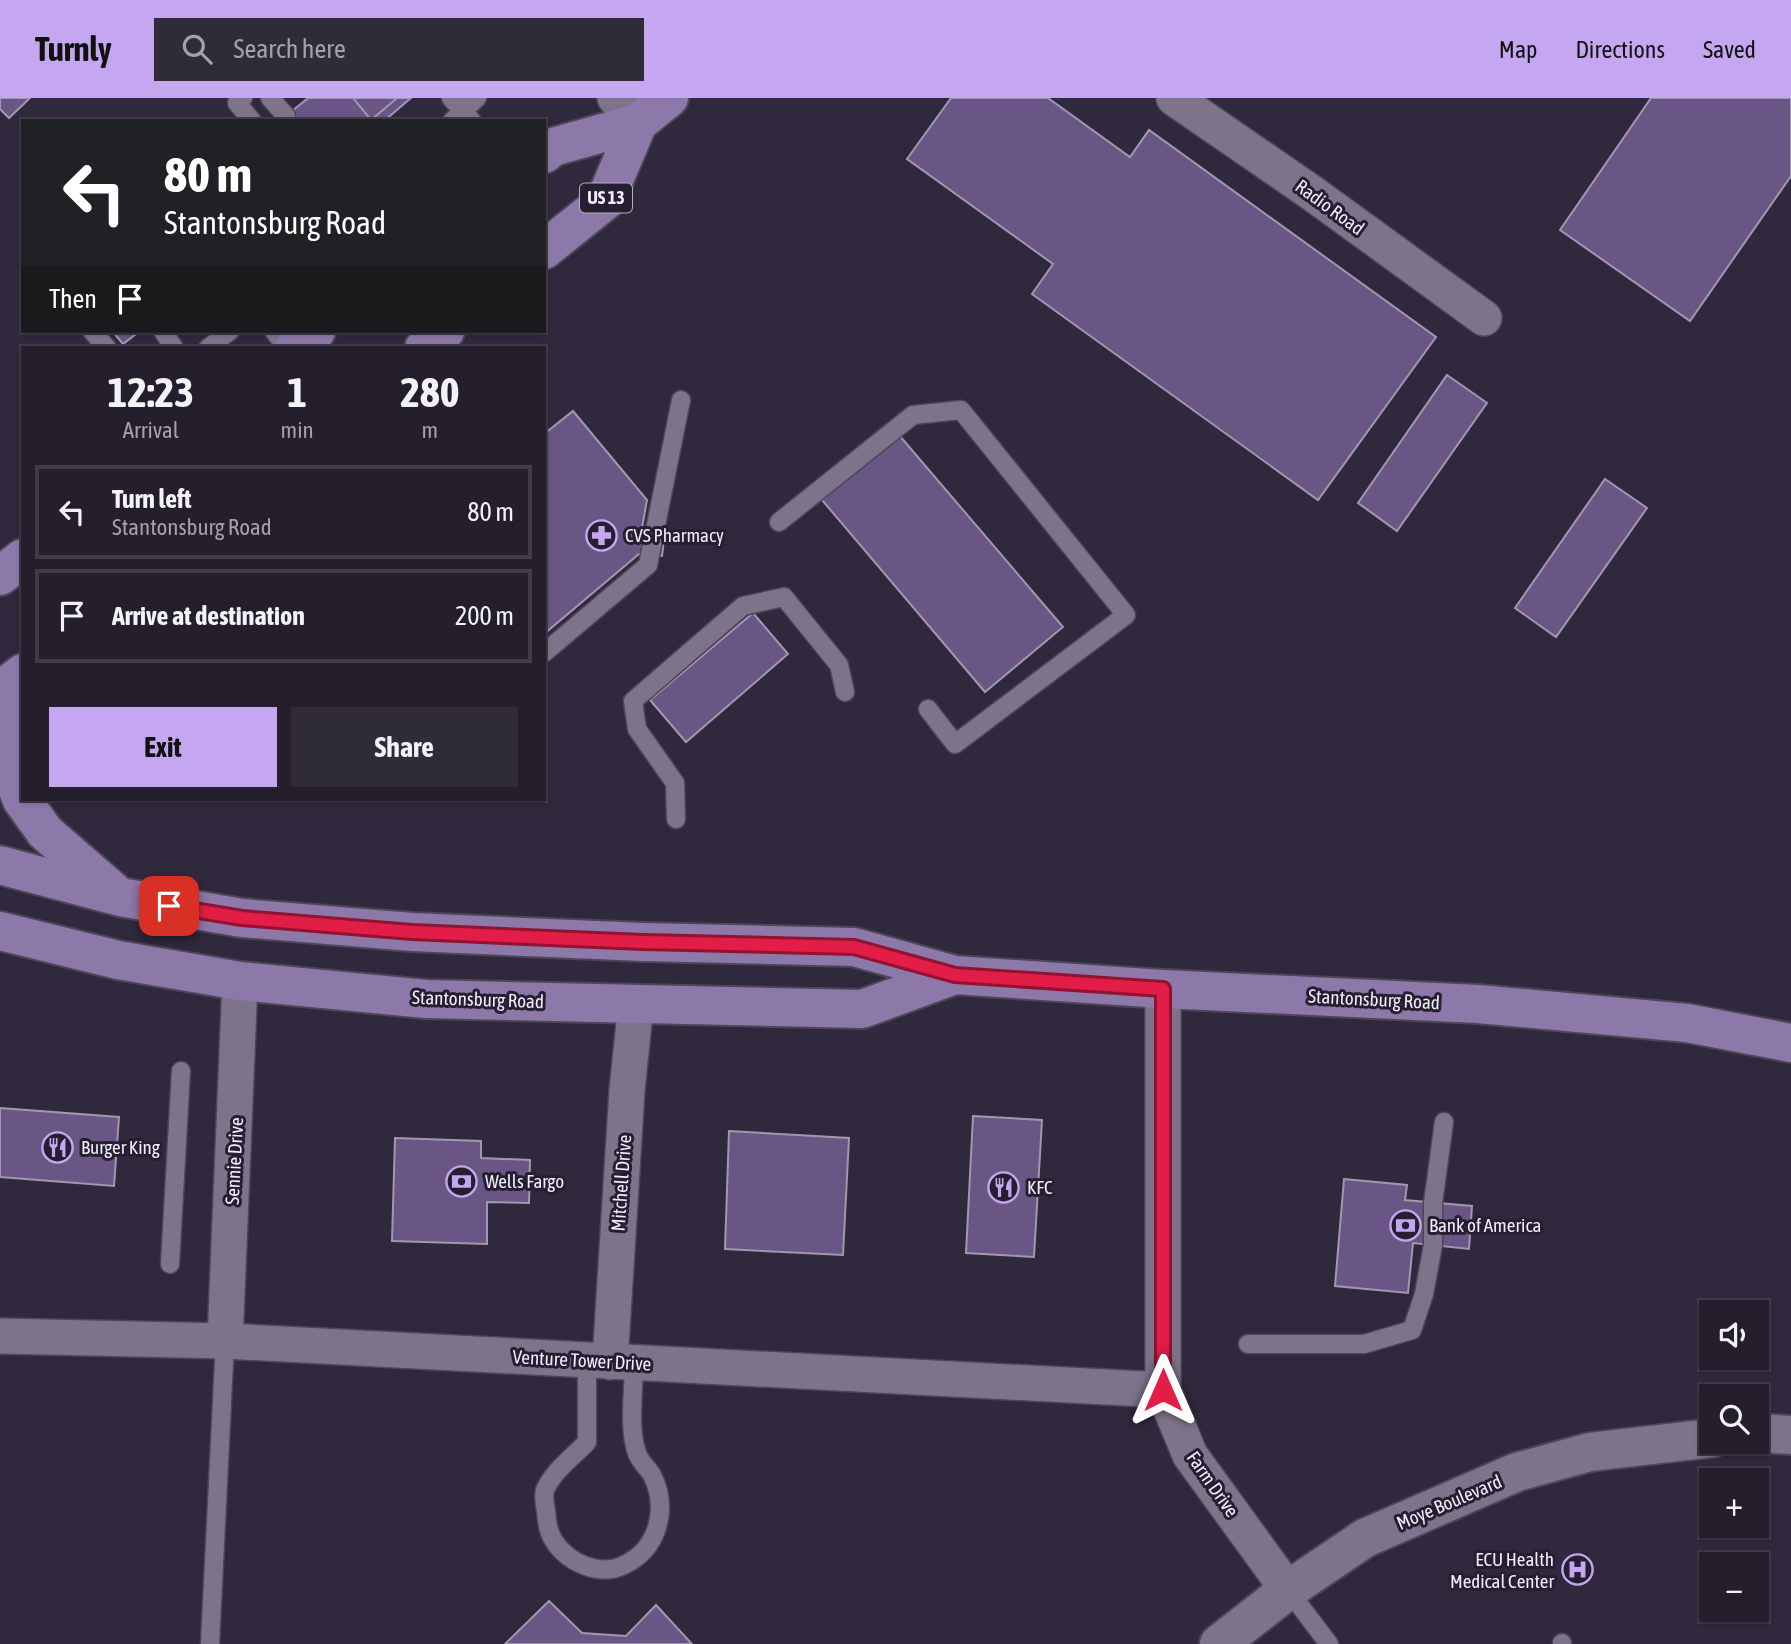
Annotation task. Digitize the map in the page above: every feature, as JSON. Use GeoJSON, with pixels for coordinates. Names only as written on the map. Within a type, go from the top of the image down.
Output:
{"type":"FeatureCollection","features":[{"type":"Feature","properties":{"kind":"main road","name":"US 13"},"geometry":{"type":"LineString","coordinates":[[546,152],[626,110],[669,98]]}},
{"type":"Feature","properties":{"kind":"main road","name":"US 13"},"geometry":{"type":"LineString","coordinates":[[546,248],[605,201],[626,110]]}},
{"type":"Feature","properties":{"kind":"main road"},"geometry":{"type":"LineString","coordinates":[[297,346],[313,333]]}},
{"type":"Feature","properties":{"kind":"main road"},"geometry":{"type":"LineString","coordinates":[[426,346],[443,333]]}},
{"type":"Feature","properties":{"kind":"main road"},"geometry":{"type":"LineString","coordinates":[[0,576],[21,560]]}},
{"type":"Feature","properties":{"kind":"main road"},"geometry":{"type":"LineString","coordinates":[[0,691],[21,675]]}},
{"type":"Feature","properties":{"kind":"main road"},"geometry":{"type":"LineString","coordinates":[[21,709],[10,736],[11,773],[21,798]]}},
{"type":"Feature","properties":{"kind":"main road"},"geometry":{"type":"LineString","coordinates":[[23,801],[45,832],[120,897]]}},
{"type":"Feature","properties":{"kind":"main road","name":"Stantonsburg Road"},"geometry":{"type":"LineString","coordinates":[[0,865],[120,897],[242,918],[412,932],[643,942],[854,947],[955,975],[1163,989],[1478,1004],[1687,1023],[1791,1043]]}},
{"type":"Feature","properties":{"kind":"main road","name":"Stantonsburg Road"},"geometry":{"type":"LineString","coordinates":[[0,932],[118,960],[240,981],[426,999],[862,1009],[955,975]]}},
{"type":"Feature","properties":{"kind":"street","name":"Radio Road"},"geometry":{"type":"LineString","coordinates":[[1174,98],[1323,201],[1484,318]]}},
{"type":"Feature","properties":{"kind":"street","name":"Sennie Drive"},"geometry":{"type":"LineString","coordinates":[[225,1341],[240,981]]}},
{"type":"Feature","properties":{"kind":"street","name":"Farm Drive"},"geometry":{"type":"LineString","coordinates":[[1163,989],[1163,1390],[1190,1455],[1288,1590]]}},
{"type":"Feature","properties":{"kind":"street","name":"Mitchell Drive"},"geometry":{"type":"LineString","coordinates":[[610,1362],[627,1090],[636,1004]]}},
{"type":"Feature","properties":{"kind":"street","name":"Venture Tower Drive"},"geometry":{"type":"LineString","coordinates":[[0,1336],[225,1341],[1163,1390]]}},
{"type":"Feature","properties":{"kind":"street"},"geometry":{"type":"LineString","coordinates":[[1769,1434],[1791,1435]]}},
{"type":"Feature","properties":{"kind":"street","name":"Moye Boulevard"},"geometry":{"type":"LineString","coordinates":[[1219,1644],[1288,1590],[1365,1538],[1517,1472],[1590,1452],[1699,1439]]}},
{"type":"Feature","properties":{"kind":"lane"},"geometry":{"type":"LineString","coordinates":[[243,98],[237,103],[250,119]]}},
{"type":"Feature","properties":{"kind":"lane"},"geometry":{"type":"LineString","coordinates":[[270,98],[286,116]]}},
{"type":"Feature","properties":{"kind":"lane"},"geometry":{"type":"LineString","coordinates":[[460,113],[477,98]]}},
{"type":"Feature","properties":{"kind":"lane"},"geometry":{"type":"LineString","coordinates":[[211,346],[227,333]]}},
{"type":"Feature","properties":{"kind":"lane"},"geometry":{"type":"LineString","coordinates":[[546,651],[648,565],[681,400]]}},
{"type":"Feature","properties":{"kind":"lane"},"geometry":{"type":"LineString","coordinates":[[779,522],[913,415],[961,410],[1126,615],[955,744],[928,709]]}},
{"type":"Feature","properties":{"kind":"lane"},"geometry":{"type":"LineString","coordinates":[[676,819],[676,783],[637,729],[633,701],[743,606],[784,597],[839,666],[845,692]]}},
{"type":"Feature","properties":{"kind":"lane"},"geometry":{"type":"LineString","coordinates":[[170,1264],[181,1071]]}},
{"type":"Feature","properties":{"kind":"lane"},"geometry":{"type":"LineString","coordinates":[[1248,1343],[1364,1344],[1412,1330],[1424,1294],[1433,1245],[1433,1203],[1444,1122]]}},
{"type":"Feature","properties":{"kind":"lane"},"geometry":{"type":"LineString","coordinates":[[210,1644],[225,1341]]}},
{"type":"Feature","properties":{"kind":"lane"},"geometry":{"type":"LineString","coordinates":[[610,1362],[633,1428],[637,1454],[652,1476],[660,1501],[661,1518],[645,1551],[624,1565],[610,1570],[592,1570],[556,1544],[547,1527],[544,1493],[554,1475],[587,1442],[610,1362]]}},
{"type":"Feature","properties":{"kind":"lane"},"geometry":{"type":"LineString","coordinates":[[1288,1590],[1329,1644]]}},
{"type":"Feature","properties":{"kind":"building"},"geometry":{"type":"Polygon","coordinates":[[[0,98],[30,98],[9,118],[0,109],[0,98]]]}},
{"type":"Feature","properties":{"kind":"building"},"geometry":{"type":"Polygon","coordinates":[[[308,98],[397,98],[372,119],[282,119],[308,98]]]}},
{"type":"Feature","properties":{"kind":"building"},"geometry":{"type":"Polygon","coordinates":[[[353,98],[411,98],[386,119],[370,119],[353,98]]]}},
{"type":"Feature","properties":{"kind":"building"},"geometry":{"type":"Polygon","coordinates":[[[951,98],[1048,98],[1130,157],[1149,130],[1436,337],[1318,500],[1032,294],[1053,264],[907,159],[951,98]]]}},
{"type":"Feature","properties":{"kind":"building"},"geometry":{"type":"Polygon","coordinates":[[[1651,98],[1791,98],[1791,176],[1690,321],[1560,230],[1651,98]]]}},
{"type":"Feature","properties":{"kind":"building"},"geometry":{"type":"Polygon","coordinates":[[[114,333],[137,333],[123,344],[114,333]]]}},
{"type":"Feature","properties":{"kind":"building"},"geometry":{"type":"Polygon","coordinates":[[[1447,375],[1487,403],[1397,531],[1358,503],[1447,375]]]}},
{"type":"Feature","properties":{"kind":"building","name":"CVS Pharmacy"},"geometry":{"type":"Polygon","coordinates":[[[573,411],[647,500],[642,528],[665,532],[662,556],[639,554],[546,632],[546,432],[573,411]]]}},
{"type":"Feature","properties":{"kind":"building"},"geometry":{"type":"Polygon","coordinates":[[[899,435],[1063,627],[985,692],[822,500],[899,435]]]}},
{"type":"Feature","properties":{"kind":"building"},"geometry":{"type":"Polygon","coordinates":[[[1605,479],[1647,508],[1556,637],[1515,608],[1605,479]]]}},
{"type":"Feature","properties":{"kind":"building"},"geometry":{"type":"Polygon","coordinates":[[[753,613],[788,654],[686,742],[650,700],[753,613]]]}},
{"type":"Feature","properties":{"kind":"building","name":"Burger King"},"geometry":{"type":"Polygon","coordinates":[[[0,1108],[119,1117],[114,1186],[0,1177],[0,1108]]]}},
{"type":"Feature","properties":{"kind":"building","name":"KFC"},"geometry":{"type":"Polygon","coordinates":[[[973,1116],[1042,1120],[1034,1257],[966,1253],[973,1116]]]}},
{"type":"Feature","properties":{"kind":"building"},"geometry":{"type":"Polygon","coordinates":[[[729,1131],[849,1138],[843,1255],[725,1249],[729,1131]]]}},
{"type":"Feature","properties":{"kind":"building","name":"Wells Fargo"},"geometry":{"type":"Polygon","coordinates":[[[395,1138],[481,1141],[481,1158],[530,1160],[529,1203],[487,1202],[487,1244],[392,1241],[395,1138]]]}},
{"type":"Feature","properties":{"kind":"building","name":"Bank of America"},"geometry":{"type":"Polygon","coordinates":[[[1344,1179],[1407,1185],[1405,1200],[1472,1206],[1469,1249],[1413,1243],[1408,1293],[1335,1286],[1344,1179]]]}},
{"type":"Feature","properties":{"kind":"building"},"geometry":{"type":"Polygon","coordinates":[[[549,1601],[582,1633],[626,1636],[656,1605],[692,1644],[505,1644],[549,1601]]]}},
{"type":"Feature","properties":{"kind":"place","name":"CVS Pharmacy"},"geometry":{"type":"Point","coordinates":[602,535]}},
{"type":"Feature","properties":{"kind":"place","name":"Burger King"},"geometry":{"type":"Point","coordinates":[58,1147]}},
{"type":"Feature","properties":{"kind":"place","name":"Wells Fargo"},"geometry":{"type":"Point","coordinates":[462,1181]}},
{"type":"Feature","properties":{"kind":"place","name":"KFC"},"geometry":{"type":"Point","coordinates":[1004,1187]}},
{"type":"Feature","properties":{"kind":"place","name":"Bank of America"},"geometry":{"type":"Point","coordinates":[1406,1225]}},
{"type":"Feature","properties":{"kind":"place","name":"ECU Health Medical Center"},"geometry":{"type":"Point","coordinates":[1577,1570]}},
{"type":"Feature","properties":{"kind":"route"},"geometry":{"type":"LineString","coordinates":[[169,906],[242,918],[412,932],[643,942],[854,947],[955,975],[1163,989],[1163,1390]]}}]}
